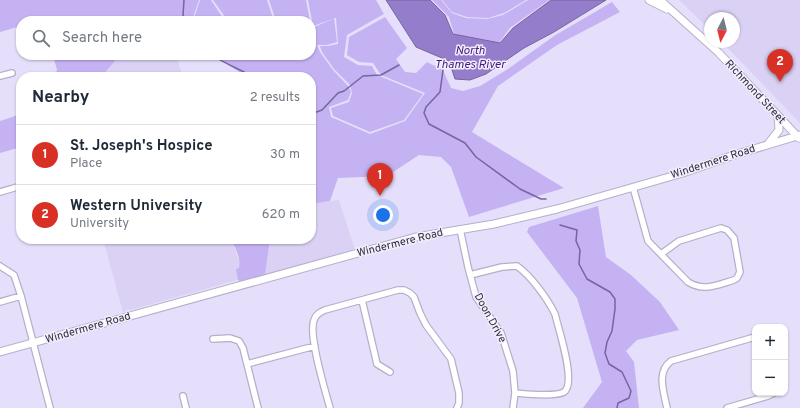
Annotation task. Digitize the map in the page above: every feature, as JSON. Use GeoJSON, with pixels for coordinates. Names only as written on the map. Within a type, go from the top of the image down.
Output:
{"type":"FeatureCollection","features":[{"type":"Feature","properties":{"kind":"main road","name":"Richmond Street"},"geometry":{"type":"LineString","coordinates":[[649,0],[674,13]]}},
{"type":"Feature","properties":{"kind":"main road","name":"Richmond Street"},"geometry":{"type":"LineString","coordinates":[[660,0],[719,53],[799,137]]}},
{"type":"Feature","properties":{"kind":"main road"},"geometry":{"type":"LineString","coordinates":[[768,145],[779,130],[778,116]]}},
{"type":"Feature","properties":{"kind":"main road","name":"Windermere Road"},"geometry":{"type":"LineString","coordinates":[[0,352],[409,239],[494,224],[557,209],[683,173],[731,156],[799,137]]}},
{"type":"Feature","properties":{"kind":"street"},"geometry":{"type":"LineString","coordinates":[[0,76],[12,73]]}},
{"type":"Feature","properties":{"kind":"street"},"geometry":{"type":"LineString","coordinates":[[0,192],[16,187]]}},
{"type":"Feature","properties":{"kind":"street"},"geometry":{"type":"LineString","coordinates":[[633,187],[648,241],[688,282],[695,287],[703,288],[734,280],[740,272],[734,238],[728,230],[721,228],[679,241],[661,254]]}},
{"type":"Feature","properties":{"kind":"street","name":"Doon Drive"},"geometry":{"type":"LineString","coordinates":[[460,229],[476,297],[501,333],[513,371],[515,393],[513,408]]}},
{"type":"Feature","properties":{"kind":"street"},"geometry":{"type":"LineString","coordinates":[[0,266],[14,275],[22,296],[50,408]]}},
{"type":"Feature","properties":{"kind":"street"},"geometry":{"type":"LineString","coordinates":[[470,274],[502,267],[517,266],[524,271],[551,306],[555,314],[569,373],[567,388],[564,392],[555,394],[515,393]]}},
{"type":"Feature","properties":{"kind":"street"},"geometry":{"type":"LineString","coordinates":[[330,408],[314,346],[312,324],[314,318],[319,312],[398,290],[404,290],[414,297],[426,325],[451,359],[459,393],[459,403],[457,408]]}},
{"type":"Feature","properties":{"kind":"street"},"geometry":{"type":"LineString","coordinates":[[0,302],[22,296]]}},
{"type":"Feature","properties":{"kind":"street"},"geometry":{"type":"LineString","coordinates":[[362,300],[377,364],[390,372]]}},
{"type":"Feature","properties":{"kind":"street"},"geometry":{"type":"LineString","coordinates":[[667,408],[662,381],[663,369],[666,364],[671,361],[752,337]]}},
{"type":"Feature","properties":{"kind":"street"},"geometry":{"type":"LineString","coordinates":[[213,339],[230,338],[239,341],[243,348],[258,408]]}},
{"type":"Feature","properties":{"kind":"street"},"geometry":{"type":"LineString","coordinates":[[247,364],[314,346]]}},
{"type":"Feature","properties":{"kind":"street"},"geometry":{"type":"LineString","coordinates":[[183,396],[186,408]]}},
{"type":"Feature","properties":{"kind":"street"},"geometry":{"type":"LineString","coordinates":[[727,408],[768,396]]}},
{"type":"Feature","properties":{"kind":"shaded area"},"geometry":{"type":"Polygon","coordinates":[[[0,0],[199,0],[194,16],[16,16],[16,27],[0,32],[0,0]]]}},
{"type":"Feature","properties":{"kind":"shaded area"},"geometry":{"type":"Polygon","coordinates":[[[200,0],[211,0],[222,16],[195,16],[200,0]]]}},
{"type":"Feature","properties":{"kind":"shaded area"},"geometry":{"type":"Polygon","coordinates":[[[213,0],[267,0],[272,16],[224,16],[213,0]]]}},
{"type":"Feature","properties":{"kind":"shaded area"},"geometry":{"type":"Polygon","coordinates":[[[269,0],[306,0],[309,16],[274,16],[269,0]]]}},
{"type":"Feature","properties":{"kind":"shaded area"},"geometry":{"type":"Polygon","coordinates":[[[308,0],[376,0],[384,14],[347,35],[344,57],[358,65],[372,66],[377,75],[423,94],[404,120],[370,132],[333,116],[331,108],[349,102],[352,93],[350,85],[334,69],[322,52],[320,46],[338,44],[336,18],[334,18],[337,42],[327,45],[317,45],[320,52],[333,70],[349,87],[351,92],[348,100],[329,107],[331,117],[370,134],[405,121],[425,93],[381,75],[373,63],[359,62],[347,55],[349,37],[385,17],[407,48],[396,59],[405,72],[416,73],[427,62],[443,70],[451,88],[463,91],[480,86],[508,69],[554,36],[612,2],[620,12],[557,45],[498,86],[472,132],[564,188],[469,217],[451,167],[441,157],[419,155],[387,176],[338,178],[330,201],[316,203],[316,72],[239,72],[219,60],[316,60],[316,26],[333,19],[316,25],[316,16],[311,16],[308,0]]]}},
{"type":"Feature","properties":{"kind":"shaded area"},"geometry":{"type":"Polygon","coordinates":[[[432,0],[441,0],[452,13],[466,18],[487,19],[503,15],[528,0],[549,0],[510,28],[498,44],[454,34],[449,17],[432,0]]]}},
{"type":"Feature","properties":{"kind":"shaded area"},"geometry":{"type":"Polygon","coordinates":[[[442,0],[526,0],[504,13],[488,18],[467,17],[452,12],[442,0]]]}},
{"type":"Feature","properties":{"kind":"shaded area"},"geometry":{"type":"Polygon","coordinates":[[[679,0],[800,0],[800,123],[728,48],[740,48],[740,12],[704,12],[704,24],[679,0]]]}},
{"type":"Feature","properties":{"kind":"shaded area"},"geometry":{"type":"Polygon","coordinates":[[[54,60],[116,60],[105,72],[56,72],[54,60]]]}},
{"type":"Feature","properties":{"kind":"shaded area"},"geometry":{"type":"Polygon","coordinates":[[[116,60],[178,60],[181,72],[105,72],[116,60]]]}},
{"type":"Feature","properties":{"kind":"shaded area"},"geometry":{"type":"Polygon","coordinates":[[[16,116],[16,148],[0,153],[0,121],[16,116]]]}},
{"type":"Feature","properties":{"kind":"shaded area"},"geometry":{"type":"Polygon","coordinates":[[[339,200],[355,250],[265,275],[269,244],[316,244],[316,203],[339,200]]]}},
{"type":"Feature","properties":{"kind":"shaded area"},"geometry":{"type":"Polygon","coordinates":[[[598,206],[606,257],[631,275],[660,302],[679,330],[637,340],[626,351],[634,362],[639,408],[583,408],[602,382],[577,298],[527,232],[529,227],[598,206]]]}},
{"type":"Feature","properties":{"kind":"shaded area"},"geometry":{"type":"Polygon","coordinates":[[[104,244],[234,244],[244,278],[123,312],[104,244]]]}},
{"type":"Feature","properties":{"kind":"shaded area"},"geometry":{"type":"Polygon","coordinates":[[[233,244],[269,244],[265,275],[241,282],[238,280],[236,269],[239,268],[239,257],[233,244]]]}},
{"type":"Feature","properties":{"kind":"water","name":"North Thames River"},"geometry":{"type":"Polygon","coordinates":[[[386,0],[430,0],[445,15],[453,34],[500,43],[513,28],[551,0],[606,0],[554,32],[524,48],[486,74],[470,80],[455,79],[449,61],[416,47],[386,0]]]}},
{"type":"Feature","properties":{"kind":"waterway"},"geometry":{"type":"LineString","coordinates":[[184,0],[184,16]]}},
{"type":"Feature","properties":{"kind":"waterway"},"geometry":{"type":"LineString","coordinates":[[220,60],[245,72]]}},
{"type":"Feature","properties":{"kind":"waterway"},"geometry":{"type":"LineString","coordinates":[[316,112],[322,110],[338,93],[344,91],[363,76],[381,75],[399,65]]}},
{"type":"Feature","properties":{"kind":"waterway"},"geometry":{"type":"LineString","coordinates":[[443,70],[440,92],[426,107],[424,113],[429,124],[465,143],[476,157],[520,189],[541,199],[546,199]]}},
{"type":"Feature","properties":{"kind":"waterway"},"geometry":{"type":"LineString","coordinates":[[560,225],[577,230],[576,241],[580,250],[579,264],[587,279],[610,292],[615,299],[612,331],[607,342],[605,353],[609,364],[622,372],[631,391],[629,398],[618,403],[617,408]]}},
{"type":"Feature","properties":{"kind":"place","name":"Western University"},"geometry":{"type":"Point","coordinates":[780,82]}},
{"type":"Feature","properties":{"kind":"place","name":"St. Joseph's Hospice"},"geometry":{"type":"Point","coordinates":[380,196]}}]}
